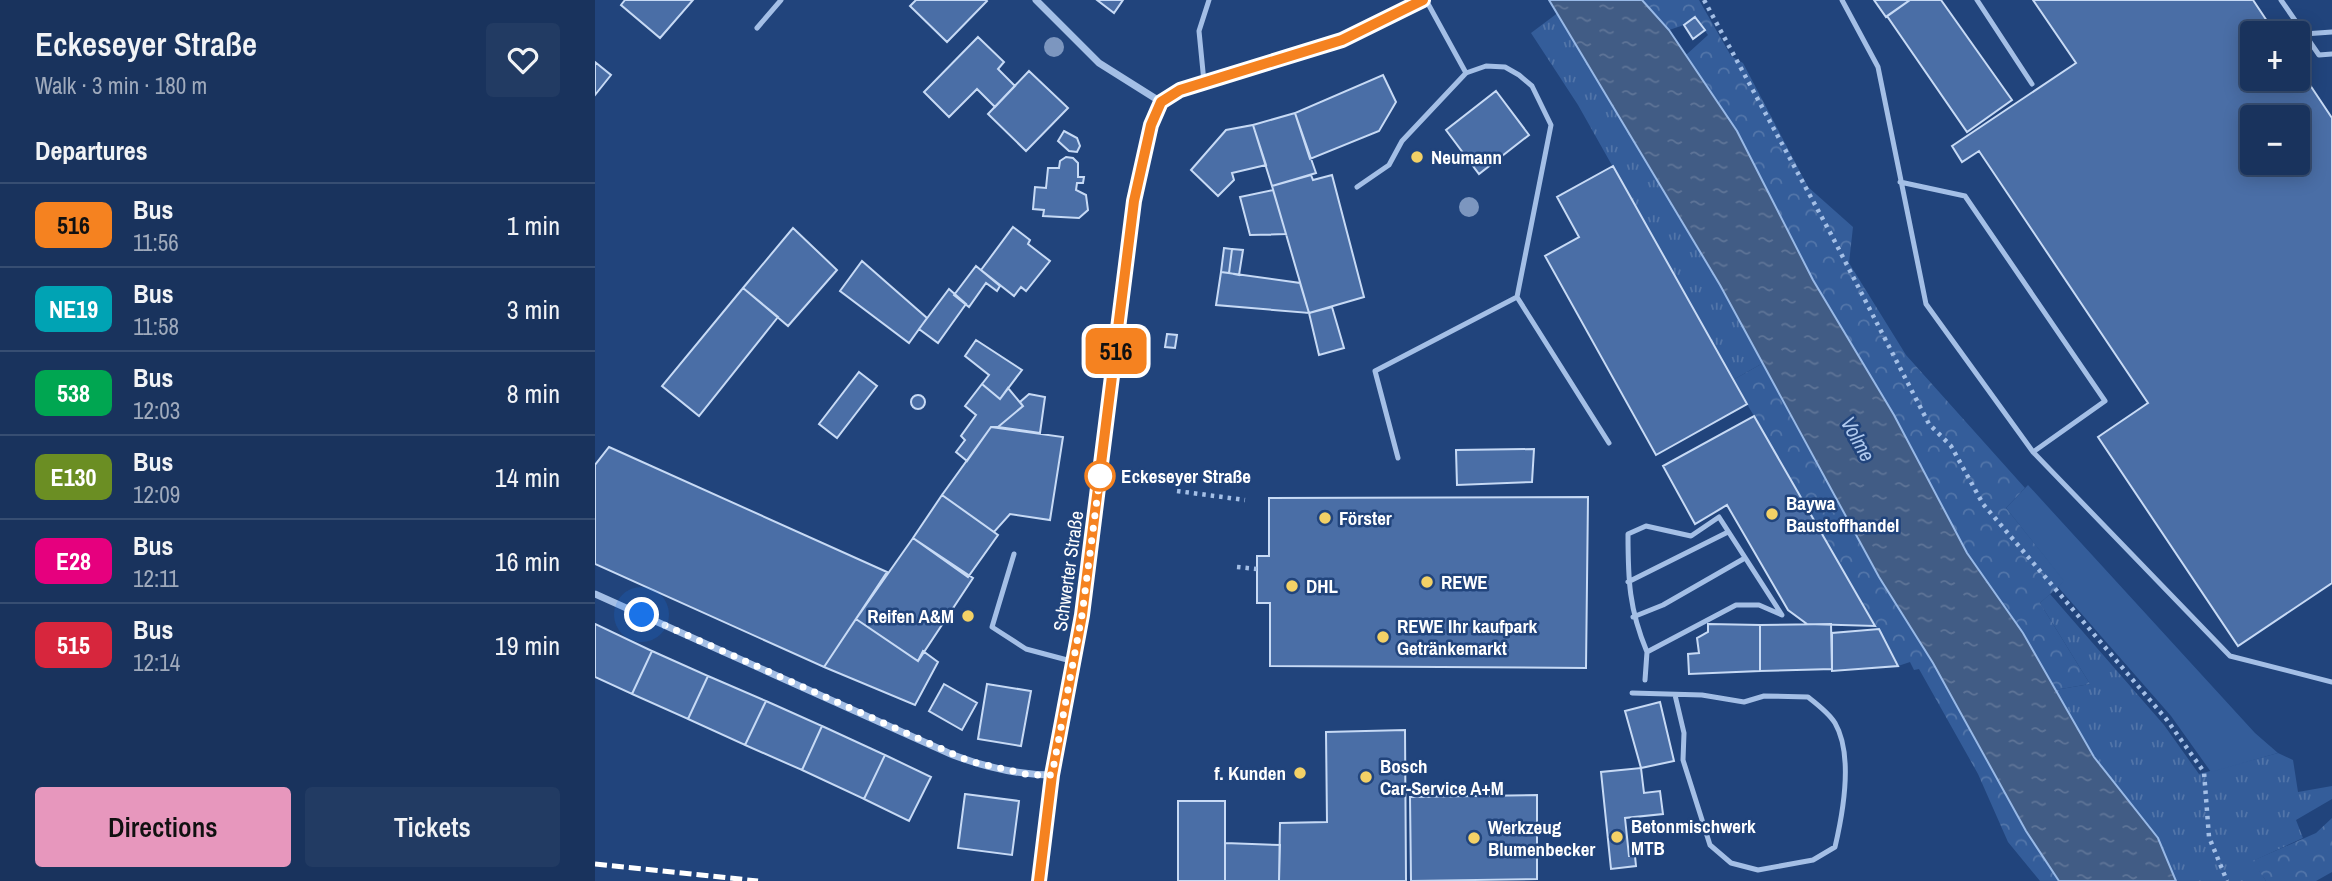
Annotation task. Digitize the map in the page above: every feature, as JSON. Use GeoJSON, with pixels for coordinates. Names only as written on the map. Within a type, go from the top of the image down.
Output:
{"type":"FeatureCollection","features":[{"type":"Feature","properties":{"kind":"main road"},"geometry":{"type":"LineString","coordinates":[[1161,102],[1180,90],[1342,40],[1424,0]]}},
{"type":"Feature","properties":{"kind":"main road","name":"Schwerter Straße"},"geometry":{"type":"LineString","coordinates":[[1039,881],[1052,775],[1084,602],[1134,201],[1151,125],[1161,102]]}},
{"type":"Feature","properties":{"kind":"street"},"geometry":{"type":"LineString","coordinates":[[1036,0],[1099,63],[1161,102]]}},
{"type":"Feature","properties":{"kind":"street"},"geometry":{"type":"LineString","coordinates":[[595,594],[961,758],[1030,775],[1052,775]]}},
{"type":"Feature","properties":{"kind":"lane"},"geometry":{"type":"LineString","coordinates":[[757,28],[781,0]]}},
{"type":"Feature","properties":{"kind":"lane"},"geometry":{"type":"LineString","coordinates":[[1204,82],[1199,31],[1209,0]]}},
{"type":"Feature","properties":{"kind":"lane"},"geometry":{"type":"LineString","coordinates":[[1424,0],[1466,73]]}},
{"type":"Feature","properties":{"kind":"lane"},"geometry":{"type":"LineString","coordinates":[[1842,0],[1878,67],[1926,304],[2033,452],[2230,656],[2332,682]]}},
{"type":"Feature","properties":{"kind":"lane"},"geometry":{"type":"LineString","coordinates":[[1977,0],[2032,84]]}},
{"type":"Feature","properties":{"kind":"lane"},"geometry":{"type":"LineString","coordinates":[[2281,0],[2295,21]]}},
{"type":"Feature","properties":{"kind":"lane"},"geometry":{"type":"LineString","coordinates":[[2310,34],[2332,32]]}},
{"type":"Feature","properties":{"kind":"lane"},"geometry":{"type":"LineString","coordinates":[[2310,42],[2319,55],[2332,54]]}},
{"type":"Feature","properties":{"kind":"lane"},"geometry":{"type":"LineString","coordinates":[[1357,187],[1389,164],[1402,141],[1466,73],[1486,66],[1505,67],[1532,86],[1551,125],[1517,297],[1609,443]]}},
{"type":"Feature","properties":{"kind":"lane"},"geometry":{"type":"LineString","coordinates":[[1900,182],[1965,196],[2105,401],[2033,452]]}},
{"type":"Feature","properties":{"kind":"lane"},"geometry":{"type":"LineString","coordinates":[[1398,458],[1374,371],[1517,297]]}},
{"type":"Feature","properties":{"kind":"lane"},"geometry":{"type":"LineString","coordinates":[[1646,680],[1647,652],[1633,617],[1628,582],[1628,534],[1646,526],[1691,536],[1719,517],[1782,614],[1759,605],[1736,604],[1647,652]]}},
{"type":"Feature","properties":{"kind":"lane"},"geometry":{"type":"LineString","coordinates":[[1628,582],[1728,532]]}},
{"type":"Feature","properties":{"kind":"lane"},"geometry":{"type":"LineString","coordinates":[[1014,554],[992,627],[1026,649],[1074,662]]}},
{"type":"Feature","properties":{"kind":"lane"},"geometry":{"type":"LineString","coordinates":[[1633,617],[1663,605],[1745,558]]}},
{"type":"Feature","properties":{"kind":"lane"},"geometry":{"type":"LineString","coordinates":[[1632,693],[1675,695],[1744,702],[1764,696],[1808,697],[1835,724],[1842,748],[1844,809],[1835,846],[1813,860],[1758,870],[1731,863],[1710,845],[1683,760],[1684,733],[1675,695]]}},
{"type":"Feature","properties":{"kind":"path"},"geometry":{"type":"LineString","coordinates":[[1704,0],[1832,236],[1929,424],[1951,446],[1983,504],[2167,720],[2204,772],[2209,837],[2227,881]]}},
{"type":"Feature","properties":{"kind":"path"},"geometry":{"type":"LineString","coordinates":[[1177,491],[1245,500]]}},
{"type":"Feature","properties":{"kind":"path"},"geometry":{"type":"LineString","coordinates":[[1237,567],[1257,569]]}},
{"type":"Feature","properties":{"kind":"green space"},"geometry":{"type":"Polygon","coordinates":[[[1642,0],[1699,0],[1731,56],[1743,63],[1808,187],[1853,227],[1849,263],[1906,355],[2025,488],[2006,508],[2065,581],[2040,603],[2090,684],[2055,690],[2023,633],[1967,553],[1894,415],[1813,280],[1737,131],[1686,55],[1708,35],[1695,17],[1684,25],[1669,30],[1642,0]]]}},
{"type":"Feature","properties":{"kind":"green space"},"geometry":{"type":"Polygon","coordinates":[[[1559,12],[1763,363],[1733,380],[1578,105],[1531,33],[1559,12]]]}},
{"type":"Feature","properties":{"kind":"green space"},"geometry":{"type":"Polygon","coordinates":[[[1763,363],[1879,577],[1933,663],[2026,831],[2059,881],[2040,881],[2008,842],[1978,774],[1919,669],[1914,670],[1910,662],[1898,666],[1733,380],[1763,363]]]}},
{"type":"Feature","properties":{"kind":"green space"},"geometry":{"type":"Polygon","coordinates":[[[2028,485],[2255,733],[2278,753],[2211,772],[2171,716],[2058,587],[2064,581],[2006,508],[2028,485]]]}},
{"type":"Feature","properties":{"kind":"green space"},"geometry":{"type":"Polygon","coordinates":[[[2050,594],[2164,725],[2199,774],[2278,753],[2293,760],[2298,792],[2332,786],[2332,799],[2296,820],[2303,838],[2253,861],[2266,881],[2176,881],[2158,838],[2094,757],[2055,690],[2090,684],[2040,603],[2050,594]]]}},
{"type":"Feature","properties":{"kind":"green space"},"geometry":{"type":"Polygon","coordinates":[[[2332,818],[2332,872],[2316,881],[2266,881],[2252,861],[2316,833],[2332,818]]]}},
{"type":"Feature","properties":{"kind":"water","name":"Volme"},"geometry":{"type":"Polygon","coordinates":[[[1549,0],[1642,0],[1669,30],[1737,131],[1813,280],[1894,415],[1967,553],[2023,633],[2094,757],[2158,838],[2176,881],[2059,881],[2026,831],[1933,663],[1879,577],[1720,285],[1549,0]]]}},
{"type":"Feature","properties":{"kind":"building"},"geometry":{"type":"Polygon","coordinates":[[[625,0],[693,0],[660,38],[621,5],[625,0]]]}},
{"type":"Feature","properties":{"kind":"building"},"geometry":{"type":"Polygon","coordinates":[[[916,0],[987,1],[947,42],[910,6],[916,0]]]}},
{"type":"Feature","properties":{"kind":"building"},"geometry":{"type":"Polygon","coordinates":[[[1097,0],[1123,0],[1114,13],[1097,0]]]}},
{"type":"Feature","properties":{"kind":"building"},"geometry":{"type":"Polygon","coordinates":[[[1874,0],[1910,0],[1886,17],[1874,0]]]}},
{"type":"Feature","properties":{"kind":"building"},"geometry":{"type":"Polygon","coordinates":[[[1910,0],[1941,0],[2012,100],[1967,132],[1887,16],[1910,0]]]}},
{"type":"Feature","properties":{"kind":"building"},"geometry":{"type":"Polygon","coordinates":[[[2033,0],[2253,0],[2267,21],[2240,21],[2240,91],[2310,91],[2310,85],[2332,118],[2332,583],[2238,646],[2098,437],[2148,403],[1979,151],[1962,162],[1952,146],[2076,63],[2033,0]]]}},
{"type":"Feature","properties":{"kind":"building"},"geometry":{"type":"Polygon","coordinates":[[[1695,17],[1705,30],[1693,39],[1684,25],[1695,17]]]}},
{"type":"Feature","properties":{"kind":"building"},"geometry":{"type":"Polygon","coordinates":[[[978,37],[1004,62],[998,69],[1015,86],[995,107],[977,89],[949,117],[924,92],[978,37]]]}},
{"type":"Feature","properties":{"kind":"building"},"geometry":{"type":"Polygon","coordinates":[[[595,62],[611,75],[595,95],[595,62]]]}},
{"type":"Feature","properties":{"kind":"building"},"geometry":{"type":"Polygon","coordinates":[[[1029,71],[1068,108],[1026,151],[988,114],[1029,71]]]}},
{"type":"Feature","properties":{"kind":"building"},"geometry":{"type":"Polygon","coordinates":[[[1383,75],[1396,102],[1379,131],[1310,159],[1295,113],[1383,75]]]}},
{"type":"Feature","properties":{"kind":"building"},"geometry":{"type":"Polygon","coordinates":[[[1496,91],[1529,135],[1479,174],[1446,130],[1496,91]]]}},
{"type":"Feature","properties":{"kind":"building"},"geometry":{"type":"Polygon","coordinates":[[[1295,113],[1316,173],[1272,186],[1253,125],[1295,113]]]}},
{"type":"Feature","properties":{"kind":"building"},"geometry":{"type":"Polygon","coordinates":[[[1253,125],[1266,165],[1232,173],[1234,180],[1218,196],[1191,170],[1226,130],[1253,125]]]}},
{"type":"Feature","properties":{"kind":"building"},"geometry":{"type":"Polygon","coordinates":[[[1064,131],[1077,138],[1080,146],[1077,152],[1069,151],[1058,141],[1064,131]]]}},
{"type":"Feature","properties":{"kind":"building"},"geometry":{"type":"Polygon","coordinates":[[[1066,157],[1073,158],[1078,163],[1078,177],[1084,177],[1083,183],[1077,183],[1076,190],[1086,195],[1088,210],[1079,218],[1043,216],[1044,210],[1033,209],[1035,187],[1046,188],[1048,168],[1059,168],[1060,161],[1066,157]]]}},
{"type":"Feature","properties":{"kind":"building"},"geometry":{"type":"Polygon","coordinates":[[[1613,166],[1747,404],[1656,455],[1545,256],[1579,237],[1557,197],[1613,166]]]}},
{"type":"Feature","properties":{"kind":"building"},"geometry":{"type":"Polygon","coordinates":[[[1311,175],[1313,180],[1332,175],[1364,297],[1309,313],[1272,186],[1311,175]]]}},
{"type":"Feature","properties":{"kind":"building"},"geometry":{"type":"Polygon","coordinates":[[[1273,190],[1286,234],[1250,235],[1240,197],[1273,190]]]}},
{"type":"Feature","properties":{"kind":"building"},"geometry":{"type":"Polygon","coordinates":[[[1013,227],[1030,240],[1028,244],[1050,261],[1026,291],[1021,287],[1014,296],[981,270],[1013,227]]]}},
{"type":"Feature","properties":{"kind":"building"},"geometry":{"type":"Polygon","coordinates":[[[793,228],[837,270],[788,326],[743,288],[793,228]]]}},
{"type":"Feature","properties":{"kind":"building"},"geometry":{"type":"Polygon","coordinates":[[[1224,248],[1232,249],[1229,273],[1221,272],[1224,248]]]}},
{"type":"Feature","properties":{"kind":"building"},"geometry":{"type":"Polygon","coordinates":[[[1232,249],[1243,250],[1239,275],[1229,273],[1232,249]]]}},
{"type":"Feature","properties":{"kind":"building"},"geometry":{"type":"Polygon","coordinates":[[[862,261],[927,318],[909,343],[840,291],[862,261]]]}},
{"type":"Feature","properties":{"kind":"building"},"geometry":{"type":"Polygon","coordinates":[[[976,266],[1000,286],[997,291],[986,283],[969,307],[954,295],[976,266]]]}},
{"type":"Feature","properties":{"kind":"building"},"geometry":{"type":"Polygon","coordinates":[[[1221,272],[1300,283],[1309,313],[1216,305],[1221,272]]]}},
{"type":"Feature","properties":{"kind":"building"},"geometry":{"type":"Polygon","coordinates":[[[743,288],[778,317],[699,416],[662,386],[743,288]]]}},
{"type":"Feature","properties":{"kind":"building"},"geometry":{"type":"Polygon","coordinates":[[[949,289],[966,304],[938,343],[919,329],[949,289]]]}},
{"type":"Feature","properties":{"kind":"building"},"geometry":{"type":"Polygon","coordinates":[[[1332,307],[1344,348],[1319,355],[1309,313],[1332,307]]]}},
{"type":"Feature","properties":{"kind":"building"},"geometry":{"type":"Polygon","coordinates":[[[1167,334],[1177,335],[1175,348],[1165,347],[1167,334]]]}},
{"type":"Feature","properties":{"kind":"building"},"geometry":{"type":"Polygon","coordinates":[[[976,340],[1022,370],[1000,399],[982,384],[989,375],[965,356],[976,340]]]}},
{"type":"Feature","properties":{"kind":"building"},"geometry":{"type":"Polygon","coordinates":[[[859,372],[877,386],[837,438],[819,424],[859,372]]]}},
{"type":"Feature","properties":{"kind":"building"},"geometry":{"type":"Polygon","coordinates":[[[982,384],[1000,399],[1008,388],[1023,406],[998,427],[991,427],[967,461],[956,452],[965,440],[961,436],[976,415],[965,406],[982,384]]]}},
{"type":"Feature","properties":{"kind":"building"},"geometry":{"type":"Polygon","coordinates":[[[1029,394],[1045,397],[1040,433],[998,427],[1023,406],[1020,402],[1029,394]]]}},
{"type":"Feature","properties":{"kind":"building"},"geometry":{"type":"Polygon","coordinates":[[[915,395],[921,395],[925,402],[921,409],[915,409],[911,405],[911,399],[915,395]]]}},
{"type":"Feature","properties":{"kind":"building","name":"Baywa Baustoffhandel"},"geometry":{"type":"Polygon","coordinates":[[[1754,416],[1875,626],[1807,624],[1788,610],[1727,505],[1695,524],[1663,466],[1754,416]]]}},
{"type":"Feature","properties":{"kind":"building"},"geometry":{"type":"Polygon","coordinates":[[[991,427],[1063,437],[1050,520],[1010,514],[994,532],[942,495],[991,427]]]}},
{"type":"Feature","properties":{"kind":"building"},"geometry":{"type":"Polygon","coordinates":[[[609,447],[887,572],[824,667],[595,564],[595,465],[609,447]]]}},
{"type":"Feature","properties":{"kind":"building"},"geometry":{"type":"Polygon","coordinates":[[[1534,449],[1532,482],[1457,485],[1456,450],[1534,449]]]}},
{"type":"Feature","properties":{"kind":"building"},"geometry":{"type":"Polygon","coordinates":[[[942,495],[998,535],[968,577],[913,538],[942,495]]]}},
{"type":"Feature","properties":{"kind":"building"},"geometry":{"type":"Polygon","coordinates":[[[1588,497],[1586,668],[1270,666],[1270,603],[1257,603],[1257,556],[1269,556],[1269,498],[1588,497]]]}},
{"type":"Feature","properties":{"kind":"building"},"geometry":{"type":"Polygon","coordinates":[[[913,538],[973,578],[918,661],[856,619],[913,538]]]}},
{"type":"Feature","properties":{"kind":"building"},"geometry":{"type":"Polygon","coordinates":[[[856,619],[918,661],[923,651],[938,662],[915,705],[824,667],[856,619]]]}},
{"type":"Feature","properties":{"kind":"building"},"geometry":{"type":"Polygon","coordinates":[[[595,624],[652,651],[632,694],[595,677],[595,624]]]}},
{"type":"Feature","properties":{"kind":"building"},"geometry":{"type":"Polygon","coordinates":[[[1708,624],[1760,625],[1760,671],[1689,674],[1688,654],[1699,653],[1697,638],[1708,632],[1708,624]]]}},
{"type":"Feature","properties":{"kind":"building"},"geometry":{"type":"Polygon","coordinates":[[[1831,624],[1832,669],[1760,671],[1760,625],[1831,624]]]}},
{"type":"Feature","properties":{"kind":"building"},"geometry":{"type":"Polygon","coordinates":[[[1879,629],[1898,666],[1832,671],[1832,633],[1879,629]]]}},
{"type":"Feature","properties":{"kind":"building"},"geometry":{"type":"Polygon","coordinates":[[[652,651],[708,676],[688,719],[632,694],[652,651]]]}},
{"type":"Feature","properties":{"kind":"building"},"geometry":{"type":"Polygon","coordinates":[[[708,676],[766,701],[745,745],[688,719],[708,676]]]}},
{"type":"Feature","properties":{"kind":"building"},"geometry":{"type":"Polygon","coordinates":[[[944,684],[977,703],[962,730],[929,711],[944,684]]]}},
{"type":"Feature","properties":{"kind":"building"},"geometry":{"type":"Polygon","coordinates":[[[987,684],[1031,691],[1021,746],[978,739],[987,684]]]}},
{"type":"Feature","properties":{"kind":"building"},"geometry":{"type":"Polygon","coordinates":[[[766,701],[822,726],[802,770],[745,745],[766,701]]]}},
{"type":"Feature","properties":{"kind":"building","name":"Betonmischwerk MTB"},"geometry":{"type":"Polygon","coordinates":[[[1660,702],[1674,761],[1641,768],[1625,711],[1660,702]]]}},
{"type":"Feature","properties":{"kind":"building"},"geometry":{"type":"Polygon","coordinates":[[[822,726],[885,755],[864,799],[802,770],[822,726]]]}},
{"type":"Feature","properties":{"kind":"building","name":"Bosch Car-Service A+M"},"geometry":{"type":"Polygon","coordinates":[[[1405,730],[1406,881],[1279,881],[1280,823],[1327,822],[1326,732],[1405,730]]]}},
{"type":"Feature","properties":{"kind":"building"},"geometry":{"type":"Polygon","coordinates":[[[885,755],[931,777],[909,821],[864,799],[885,755]]]}},
{"type":"Feature","properties":{"kind":"building","name":"Betonmischwerk MTB"},"geometry":{"type":"Polygon","coordinates":[[[1641,768],[1644,793],[1660,791],[1663,814],[1625,818],[1629,856],[1635,856],[1636,866],[1611,869],[1601,772],[1641,768]]]}},
{"type":"Feature","properties":{"kind":"building"},"geometry":{"type":"Polygon","coordinates":[[[965,794],[1019,801],[1012,855],[958,848],[965,794]]]}},
{"type":"Feature","properties":{"kind":"building","name":"Werkzeug Blumenbecker"},"geometry":{"type":"Polygon","coordinates":[[[1537,795],[1537,879],[1411,881],[1410,797],[1537,795]]]}},
{"type":"Feature","properties":{"kind":"building"},"geometry":{"type":"Polygon","coordinates":[[[1178,801],[1225,801],[1225,881],[1178,881],[1178,801]]]}},
{"type":"Feature","properties":{"kind":"building"},"geometry":{"type":"Polygon","coordinates":[[[1225,843],[1280,845],[1279,881],[1225,881],[1225,843]]]}},
{"type":"Feature","properties":{"kind":"railway"},"geometry":{"type":"LineString","coordinates":[[595,864],[758,881]]}},
{"type":"Feature","properties":{"kind":"bus line","name":"516"},"geometry":{"type":"LineString","coordinates":[[1039,881],[1052,775],[1082,615],[1134,201],[1151,125],[1161,102],[1180,90],[1217,77],[1342,40],[1423,0]]}},
{"type":"Feature","properties":{"kind":"place","name":"Neumann"},"geometry":{"type":"Point","coordinates":[1417,157]}},
{"type":"Feature","properties":{"kind":"place","name":"Eckeseyer Straße"},"geometry":{"type":"Point","coordinates":[1100,476]}},
{"type":"Feature","properties":{"kind":"place","name":"Baywa Baustoffhandel"},"geometry":{"type":"Point","coordinates":[1772,514]}},
{"type":"Feature","properties":{"kind":"place","name":"Förster"},"geometry":{"type":"Point","coordinates":[1325,518]}},
{"type":"Feature","properties":{"kind":"place","name":"REWE"},"geometry":{"type":"Point","coordinates":[1427,582]}},
{"type":"Feature","properties":{"kind":"place","name":"DHL"},"geometry":{"type":"Point","coordinates":[1292,586]}},
{"type":"Feature","properties":{"kind":"place","name":"Reifen A&M"},"geometry":{"type":"Point","coordinates":[968,616]}},
{"type":"Feature","properties":{"kind":"place","name":"REWE Ihr kaufpark Getränkemarkt"},"geometry":{"type":"Point","coordinates":[1383,637]}},
{"type":"Feature","properties":{"kind":"place","name":"f. Kunden"},"geometry":{"type":"Point","coordinates":[1300,773]}},
{"type":"Feature","properties":{"kind":"place","name":"Bosch Car-Service A+M"},"geometry":{"type":"Point","coordinates":[1366,777]}},
{"type":"Feature","properties":{"kind":"place","name":"Betonmischwerk MTB"},"geometry":{"type":"Point","coordinates":[1617,837]}},
{"type":"Feature","properties":{"kind":"place","name":"Werkzeug Blumenbecker"},"geometry":{"type":"Point","coordinates":[1474,838]}},
{"type":"Feature","properties":{"kind":"route"},"geometry":{"type":"LineString","coordinates":[[642,615],[953,755],[985,766],[1030,775],[1052,775],[1082,615],[1100,476]]}}]}
